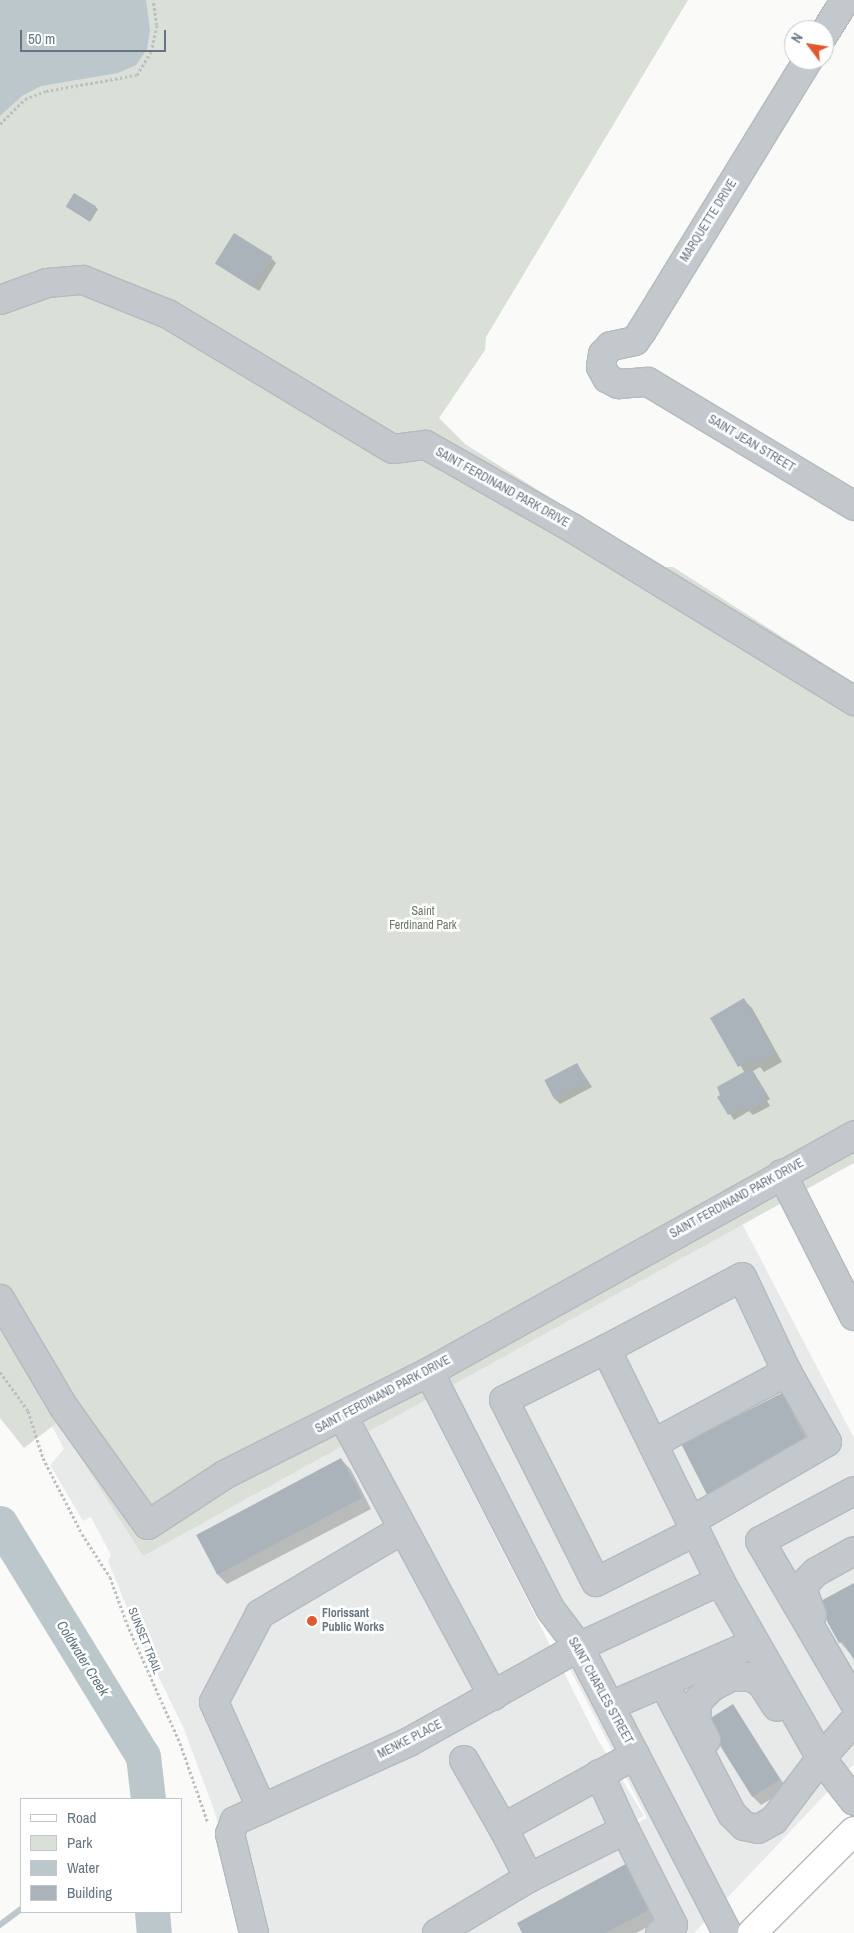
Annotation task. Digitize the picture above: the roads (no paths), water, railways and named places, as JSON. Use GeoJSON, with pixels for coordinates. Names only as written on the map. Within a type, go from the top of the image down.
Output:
{"type":"FeatureCollection","features":[{"type":"Feature","properties":{"kind":"main road"},"geometry":{"type":"LineString","coordinates":[[752,1933],[854,1831]]}},
{"type":"Feature","properties":{"kind":"street"},"geometry":{"type":"LineString","coordinates":[[833,20],[845,0]]}},
{"type":"Feature","properties":{"kind":"street","name":"MARQUETTE DRIVE"},"geometry":{"type":"LineString","coordinates":[[635,340],[802,70]]}},
{"type":"Feature","properties":{"kind":"street","name":"SAINT FERDINAND PARK DRIVE"},"geometry":{"type":"LineString","coordinates":[[0,300],[47,284],[83,280],[168,314],[393,449],[426,445],[547,513],[854,701]]}},
{"type":"Feature","properties":{"kind":"street"},"geometry":{"type":"LineString","coordinates":[[635,340],[641,370],[648,382],[618,384],[607,378],[601,367],[603,354],[611,346],[635,340]]}},
{"type":"Feature","properties":{"kind":"street","name":"SAINT JEAN STREET"},"geometry":{"type":"LineString","coordinates":[[648,382],[853,504]]}},
{"type":"Feature","properties":{"kind":"street","name":"SAINT FERDINAND PARK DRIVE"},"geometry":{"type":"LineString","coordinates":[[0,1299],[63,1406],[148,1525],[226,1474],[343,1417],[429,1372],[854,1135]]}},
{"type":"Feature","properties":{"kind":"street"},"geometry":{"type":"LineString","coordinates":[[782,1174],[854,1316]]}},
{"type":"Feature","properties":{"kind":"street"},"geometry":{"type":"LineString","coordinates":[[742,1276],[787,1372],[827,1442],[694,1526],[596,1582],[504,1400],[606,1349],[742,1276]]}},
{"type":"Feature","properties":{"kind":"street"},"geometry":{"type":"LineString","coordinates":[[606,1349],[654,1443],[720,1581],[821,1758],[854,1801]]}},
{"type":"Feature","properties":{"kind":"street","name":"SAINT CHARLES STREET"},"geometry":{"type":"LineString","coordinates":[[429,1372],[551,1610],[580,1647],[726,1933]]}},
{"type":"Feature","properties":{"kind":"street"},"geometry":{"type":"LineString","coordinates":[[654,1443],[787,1372]]}},
{"type":"Feature","properties":{"kind":"street"},"geometry":{"type":"LineString","coordinates":[[343,1417],[493,1696]]}},
{"type":"Feature","properties":{"kind":"street"},"geometry":{"type":"LineString","coordinates":[[854,1491],[760,1542],[854,1702]]}},
{"type":"Feature","properties":{"kind":"street"},"geometry":{"type":"LineString","coordinates":[[262,1809],[214,1702],[260,1614],[403,1529]]}},
{"type":"Feature","properties":{"kind":"street"},"geometry":{"type":"LineString","coordinates":[[826,1653],[826,1641],[803,1592],[806,1582],[816,1572],[854,1551]]}},
{"type":"Feature","properties":{"kind":"street","name":"MENKE PLACE"},"geometry":{"type":"LineString","coordinates":[[254,1933],[230,1834],[223,1826],[409,1742],[580,1647],[720,1581]]}},
{"type":"Feature","properties":{"kind":"street"},"geometry":{"type":"LineString","coordinates":[[610,1706],[755,1643]]}},
{"type":"Feature","properties":{"kind":"street"},"geometry":{"type":"LineString","coordinates":[[744,1826],[740,1807],[696,1721],[697,1702],[712,1687],[740,1675],[762,1684],[780,1712],[800,1722]]}},
{"type":"Feature","properties":{"kind":"street"},"geometry":{"type":"LineString","coordinates":[[664,1684],[732,1814],[744,1826],[758,1829],[774,1820],[821,1758],[854,1721]]}},
{"type":"Feature","properties":{"kind":"street"},"geometry":{"type":"LineString","coordinates":[[503,1828],[635,1754]]}},
{"type":"Feature","properties":{"kind":"street"},"geometry":{"type":"LineString","coordinates":[[464,1760],[530,1878]]}},
{"type":"Feature","properties":{"kind":"street"},"geometry":{"type":"LineString","coordinates":[[599,1774],[673,1925],[660,1933]]}},
{"type":"Feature","properties":{"kind":"street"},"geometry":{"type":"LineString","coordinates":[[437,1933],[530,1878],[625,1830]]}},
{"type":"Feature","properties":{"kind":"water"},"geometry":{"type":"Polygon","coordinates":[[[0,0],[146,0],[150,30],[147,49],[136,65],[118,73],[41,86],[22,96],[0,116],[0,0]]]}},
{"type":"Feature","properties":{"kind":"waterway","name":"Coldwater Creek"},"geometry":{"type":"LineString","coordinates":[[0,1523],[143,1756],[148,1798]]}},
{"type":"Feature","properties":{"kind":"waterway"},"geometry":{"type":"LineString","coordinates":[[0,1925],[20,1910]]}},
{"type":"Feature","properties":{"kind":"waterway","name":"Coldwater Creek"},"geometry":{"type":"LineString","coordinates":[[152,1913],[154,1933]]}},
{"type":"Feature","properties":{"kind":"place","name":"Florissant Public Works"},"geometry":{"type":"Point","coordinates":[312,1621]}},
{"type":"Feature","properties":{"kind":"park label","name":"Saint Ferdinand Park"},"geometry":{"type":"Point","coordinates":[423,919]}}]}
